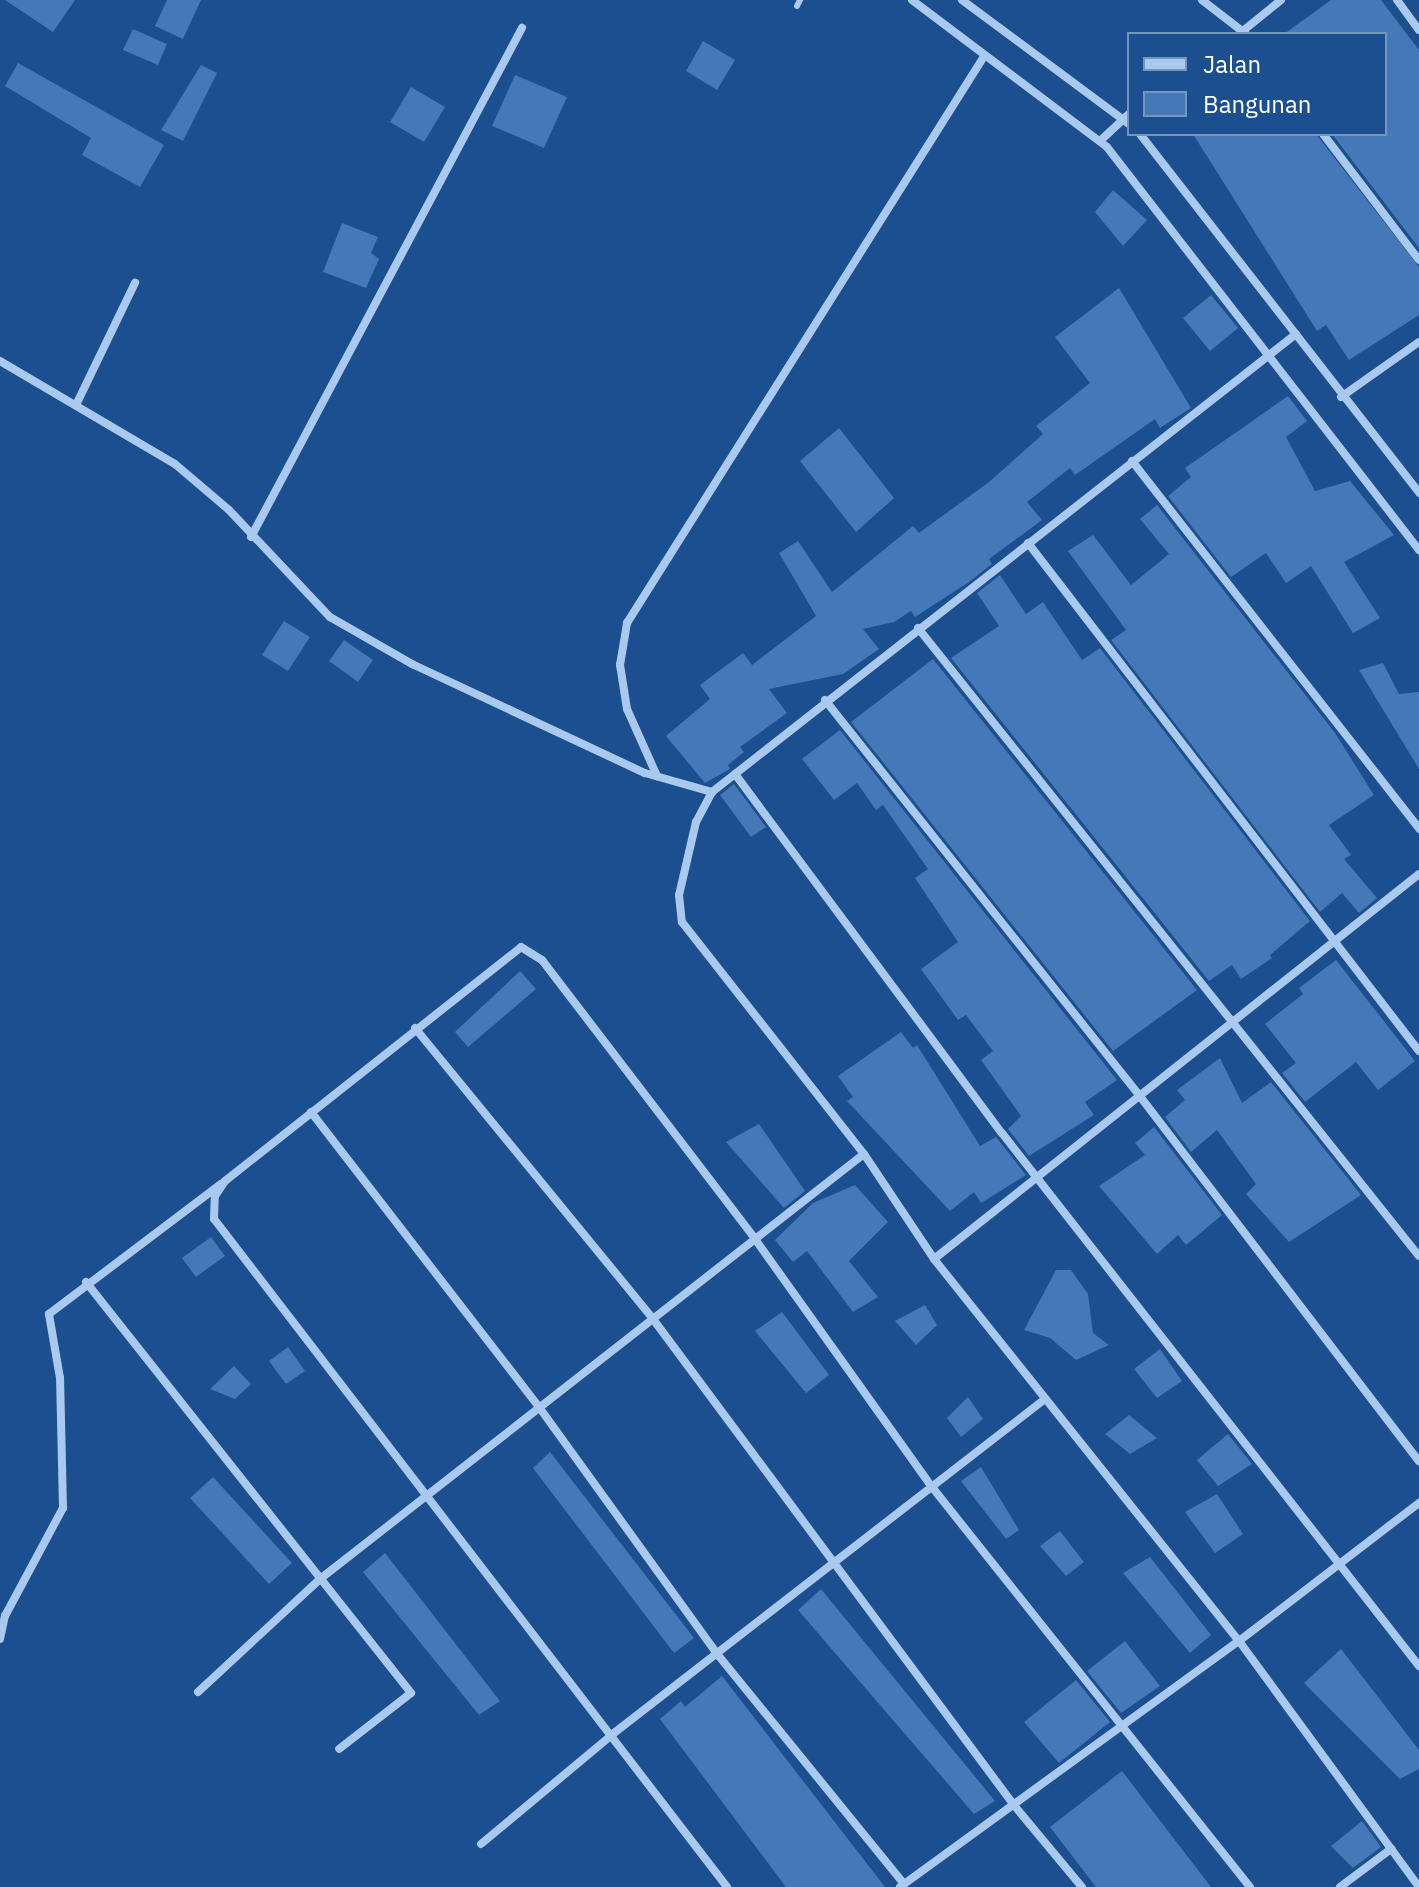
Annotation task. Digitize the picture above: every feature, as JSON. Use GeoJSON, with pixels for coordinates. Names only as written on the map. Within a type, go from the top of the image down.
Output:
{"type":"FeatureCollection","features":[{"type":"Feature","properties":{"kind":"street"},"geometry":{"type":"LineString","coordinates":[[912,0],[983,58],[1100,141],[1270,354],[1419,550]]}},
{"type":"Feature","properties":{"kind":"street"},"geometry":{"type":"LineString","coordinates":[[962,0],[1127,118],[1100,141]]}},
{"type":"Feature","properties":{"kind":"street"},"geometry":{"type":"LineString","coordinates":[[1202,0],[1242,32]]}},
{"type":"Feature","properties":{"kind":"street"},"geometry":{"type":"LineString","coordinates":[[1244,32],[1281,0]]}},
{"type":"Feature","properties":{"kind":"street"},"geometry":{"type":"LineString","coordinates":[[1397,0],[1419,30]]}},
{"type":"Feature","properties":{"kind":"street"},"geometry":{"type":"LineString","coordinates":[[251,537],[522,28]]}},
{"type":"Feature","properties":{"kind":"street"},"geometry":{"type":"LineString","coordinates":[[657,776],[627,709],[620,665],[627,623],[983,58]]}},
{"type":"Feature","properties":{"kind":"street"},"geometry":{"type":"LineString","coordinates":[[1142,136],[1296,334],[1341,397],[1419,493]]}},
{"type":"Feature","properties":{"kind":"street"},"geometry":{"type":"LineString","coordinates":[[1325,136],[1419,260]]}},
{"type":"Feature","properties":{"kind":"street"},"geometry":{"type":"LineString","coordinates":[[76,405],[135,283]]}},
{"type":"Feature","properties":{"kind":"street"},"geometry":{"type":"LineString","coordinates":[[1296,334],[825,700],[712,792],[686,856],[679,895],[682,922],[864,1154],[934,1259],[1239,1641],[1419,1887]]}},
{"type":"Feature","properties":{"kind":"street"},"geometry":{"type":"LineString","coordinates":[[1341,397],[1419,342]]}},
{"type":"Feature","properties":{"kind":"street"},"geometry":{"type":"LineString","coordinates":[[0,361],[175,464],[229,510],[251,537],[344,625],[412,664],[657,776],[712,792]]}},
{"type":"Feature","properties":{"kind":"street"},"geometry":{"type":"LineString","coordinates":[[1132,461],[1419,829]]}},
{"type":"Feature","properties":{"kind":"street"},"geometry":{"type":"LineString","coordinates":[[1028,543],[1419,1051]]}},
{"type":"Feature","properties":{"kind":"street"},"geometry":{"type":"LineString","coordinates":[[918,628],[1234,1019],[1419,1256]]}},
{"type":"Feature","properties":{"kind":"street"},"geometry":{"type":"LineString","coordinates":[[825,700],[1139,1095],[1419,1461]]}},
{"type":"Feature","properties":{"kind":"street"},"geometry":{"type":"LineString","coordinates":[[735,774],[1037,1176],[1419,1666]]}},
{"type":"Feature","properties":{"kind":"street"},"geometry":{"type":"LineString","coordinates":[[934,1259],[1419,874]]}},
{"type":"Feature","properties":{"kind":"street"},"geometry":{"type":"LineString","coordinates":[[0,1639],[5,1616],[63,1508],[60,1378],[49,1314],[86,1282],[225,1181],[521,947],[542,960],[755,1239],[932,1487],[1124,1724],[1250,1887]]}},
{"type":"Feature","properties":{"kind":"street"},"geometry":{"type":"LineString","coordinates":[[415,1028],[653,1319],[1013,1804],[1082,1887]]}},
{"type":"Feature","properties":{"kind":"street"},"geometry":{"type":"LineString","coordinates":[[311,1112],[539,1407],[718,1655],[902,1886],[1239,1641],[1419,1503]]}},
{"type":"Feature","properties":{"kind":"street"},"geometry":{"type":"LineString","coordinates":[[198,1692],[320,1579],[864,1154]]}},
{"type":"Feature","properties":{"kind":"street"},"geometry":{"type":"LineString","coordinates":[[225,1181],[215,1196],[214,1219],[614,1733],[727,1887]]}},
{"type":"Feature","properties":{"kind":"street"},"geometry":{"type":"LineString","coordinates":[[86,1282],[411,1693],[339,1749]]}},
{"type":"Feature","properties":{"kind":"street"},"geometry":{"type":"LineString","coordinates":[[481,1844],[614,1733],[1045,1399]]}},
{"type":"Feature","properties":{"kind":"street"},"geometry":{"type":"LineString","coordinates":[[1340,1887],[1391,1849]]}},
{"type":"Feature","properties":{"kind":"building"},"geometry":{"type":"Polygon","coordinates":[[[5,0],[75,0],[53,32],[5,0]]]}},
{"type":"Feature","properties":{"kind":"building"},"geometry":{"type":"Polygon","coordinates":[[[167,0],[201,0],[183,39],[155,26],[167,0]]]}},
{"type":"Feature","properties":{"kind":"building"},"geometry":{"type":"Polygon","coordinates":[[[1331,0],[1381,0],[1419,50],[1419,248],[1334,136],[1387,136],[1387,32],[1287,32],[1331,0]]]}},
{"type":"Feature","properties":{"kind":"building"},"geometry":{"type":"Polygon","coordinates":[[[133,29],[167,44],[158,65],[123,50],[133,29]]]}},
{"type":"Feature","properties":{"kind":"building"},"geometry":{"type":"Polygon","coordinates":[[[703,41],[735,60],[717,90],[686,71],[703,41]]]}},
{"type":"Feature","properties":{"kind":"building"},"geometry":{"type":"Polygon","coordinates":[[[18,63],[164,145],[140,187],[82,155],[91,138],[5,86],[18,63]]]}},
{"type":"Feature","properties":{"kind":"building"},"geometry":{"type":"Polygon","coordinates":[[[201,65],[217,73],[183,141],[161,130],[201,65]]]}},
{"type":"Feature","properties":{"kind":"building"},"geometry":{"type":"Polygon","coordinates":[[[515,75],[567,97],[544,148],[492,126],[515,75]]]}},
{"type":"Feature","properties":{"kind":"building"},"geometry":{"type":"Polygon","coordinates":[[[411,87],[445,107],[424,142],[390,122],[411,87]]]}},
{"type":"Feature","properties":{"kind":"building"},"geometry":{"type":"Polygon","coordinates":[[[1194,136],[1318,136],[1419,267],[1419,315],[1349,360],[1326,325],[1317,331],[1194,136]]]}},
{"type":"Feature","properties":{"kind":"building"},"geometry":{"type":"Polygon","coordinates":[[[1113,190],[1147,220],[1123,246],[1095,212],[1113,190]]]}},
{"type":"Feature","properties":{"kind":"building"},"geometry":{"type":"Polygon","coordinates":[[[342,223],[378,237],[371,253],[379,259],[366,288],[323,272],[342,223]]]}},
{"type":"Feature","properties":{"kind":"building"},"geometry":{"type":"Polygon","coordinates":[[[1119,288],[1191,408],[1160,428],[1155,419],[1075,475],[1070,468],[1027,502],[1042,520],[989,559],[992,564],[969,582],[915,617],[911,611],[894,622],[863,629],[879,649],[843,674],[769,689],[787,713],[740,747],[744,752],[728,765],[730,769],[705,783],[666,736],[710,699],[700,685],[743,653],[752,665],[816,616],[779,553],[798,541],[832,592],[913,526],[919,533],[989,482],[1043,434],[1036,426],[1090,383],[1055,337],[1119,288]]]}},
{"type":"Feature","properties":{"kind":"building"},"geometry":{"type":"Polygon","coordinates":[[[1211,295],[1238,328],[1210,351],[1183,318],[1211,295]]]}},
{"type":"Feature","properties":{"kind":"building"},"geometry":{"type":"Polygon","coordinates":[[[1288,396],[1307,421],[1286,437],[1315,491],[1350,481],[1394,535],[1344,562],[1380,618],[1353,633],[1311,566],[1286,583],[1266,553],[1231,577],[1168,496],[1191,477],[1185,468],[1288,396]]]}},
{"type":"Feature","properties":{"kind":"building"},"geometry":{"type":"Polygon","coordinates":[[[839,428],[894,498],[856,532],[800,461],[839,428]]]}},
{"type":"Feature","properties":{"kind":"building"},"geometry":{"type":"Polygon","coordinates":[[[1157,505],[1335,733],[1374,795],[1329,825],[1351,855],[1344,859],[1377,898],[1359,913],[1342,893],[1320,912],[1111,640],[1126,630],[1068,551],[1093,535],[1131,585],[1169,554],[1140,519],[1157,505]]]}},
{"type":"Feature","properties":{"kind":"building"},"geometry":{"type":"Polygon","coordinates":[[[1000,575],[1026,614],[1043,602],[1082,660],[1100,648],[1310,921],[1270,955],[1272,958],[1241,979],[1232,965],[1209,981],[951,658],[999,626],[977,593],[1000,575]]]}},
{"type":"Feature","properties":{"kind":"building"},"geometry":{"type":"Polygon","coordinates":[[[284,621],[310,637],[288,671],[262,655],[284,621]]]}},
{"type":"Feature","properties":{"kind":"building"},"geometry":{"type":"Polygon","coordinates":[[[344,640],[373,660],[358,682],[329,661],[344,640]]]}},
{"type":"Feature","properties":{"kind":"building"},"geometry":{"type":"Polygon","coordinates":[[[933,659],[1197,990],[1113,1051],[851,722],[933,659]]]}},
{"type":"Feature","properties":{"kind":"building"},"geometry":{"type":"Polygon","coordinates":[[[1383,663],[1399,694],[1419,692],[1419,769],[1359,670],[1383,663]]]}},
{"type":"Feature","properties":{"kind":"building"},"geometry":{"type":"Polygon","coordinates":[[[840,730],[1117,1080],[1085,1102],[1094,1115],[1029,1156],[1008,1129],[1021,1116],[981,1060],[993,1051],[966,1015],[958,1020],[921,969],[958,942],[915,878],[928,869],[883,805],[876,810],[857,783],[834,800],[802,759],[840,730]]]}},
{"type":"Feature","properties":{"kind":"building"},"geometry":{"type":"Polygon","coordinates":[[[734,784],[766,827],[751,837],[720,795],[734,784]]]}},
{"type":"Feature","properties":{"kind":"building"},"geometry":{"type":"Polygon","coordinates":[[[1336,960],[1415,1061],[1378,1090],[1356,1062],[1305,1102],[1282,1073],[1296,1063],[1265,1024],[1303,994],[1299,988],[1336,960]]]}},
{"type":"Feature","properties":{"kind":"building"},"geometry":{"type":"Polygon","coordinates":[[[520,971],[536,989],[468,1047],[455,1032],[520,971]]]}},
{"type":"Feature","properties":{"kind":"building"},"geometry":{"type":"Polygon","coordinates":[[[901,1032],[913,1048],[917,1045],[980,1146],[996,1137],[1026,1175],[981,1203],[974,1192],[950,1211],[847,1101],[853,1097],[838,1076],[901,1032]]]}},
{"type":"Feature","properties":{"kind":"building"},"geometry":{"type":"Polygon","coordinates":[[[1220,1058],[1242,1103],[1271,1082],[1361,1195],[1289,1242],[1246,1194],[1256,1184],[1217,1130],[1191,1152],[1165,1117],[1185,1100],[1177,1090],[1220,1058]]]}},
{"type":"Feature","properties":{"kind":"building"},"geometry":{"type":"Polygon","coordinates":[[[759,1124],[805,1191],[784,1208],[726,1142],[759,1124]]]}},
{"type":"Feature","properties":{"kind":"building"},"geometry":{"type":"Polygon","coordinates":[[[1154,1127],[1222,1215],[1186,1245],[1178,1235],[1157,1254],[1099,1186],[1145,1155],[1135,1143],[1154,1127]]]}},
{"type":"Feature","properties":{"kind":"building"},"geometry":{"type":"Polygon","coordinates":[[[855,1185],[888,1222],[849,1261],[878,1297],[853,1312],[807,1251],[793,1262],[775,1240],[813,1203],[855,1185]]]}},
{"type":"Feature","properties":{"kind":"building"},"geometry":{"type":"Polygon","coordinates":[[[211,1237],[225,1256],[196,1277],[182,1258],[211,1237]]]}},
{"type":"Feature","properties":{"kind":"building"},"geometry":{"type":"Polygon","coordinates":[[[1056,1270],[1071,1270],[1088,1294],[1093,1333],[1109,1345],[1076,1360],[1050,1338],[1024,1330],[1056,1270]]]}},
{"type":"Feature","properties":{"kind":"building"},"geometry":{"type":"Polygon","coordinates":[[[925,1305],[937,1325],[916,1345],[895,1321],[925,1305]]]}},
{"type":"Feature","properties":{"kind":"building"},"geometry":{"type":"Polygon","coordinates":[[[782,1312],[829,1375],[806,1393],[755,1331],[782,1312]]]}},
{"type":"Feature","properties":{"kind":"building"},"geometry":{"type":"Polygon","coordinates":[[[288,1347],[305,1371],[286,1384],[269,1361],[288,1347]]]}},
{"type":"Feature","properties":{"kind":"building"},"geometry":{"type":"Polygon","coordinates":[[[1160,1349],[1182,1381],[1157,1398],[1134,1369],[1160,1349]]]}},
{"type":"Feature","properties":{"kind":"building"},"geometry":{"type":"Polygon","coordinates":[[[234,1366],[251,1384],[235,1399],[210,1389],[234,1366]]]}},
{"type":"Feature","properties":{"kind":"building"},"geometry":{"type":"Polygon","coordinates":[[[968,1397],[983,1419],[961,1437],[947,1418],[968,1397]]]}},
{"type":"Feature","properties":{"kind":"building"},"geometry":{"type":"Polygon","coordinates":[[[1129,1415],[1157,1438],[1130,1454],[1105,1434],[1129,1415]]]}},
{"type":"Feature","properties":{"kind":"building"},"geometry":{"type":"Polygon","coordinates":[[[1228,1434],[1252,1464],[1218,1486],[1197,1460],[1228,1434]]]}},
{"type":"Feature","properties":{"kind":"building"},"geometry":{"type":"Polygon","coordinates":[[[550,1452],[694,1638],[674,1653],[533,1468],[550,1452]]]}},
{"type":"Feature","properties":{"kind":"building"},"geometry":{"type":"Polygon","coordinates":[[[981,1467],[1019,1530],[1006,1539],[961,1481],[981,1467]]]}},
{"type":"Feature","properties":{"kind":"building"},"geometry":{"type":"Polygon","coordinates":[[[213,1477],[292,1563],[269,1584],[190,1498],[213,1477]]]}},
{"type":"Feature","properties":{"kind":"building"},"geometry":{"type":"Polygon","coordinates":[[[1217,1494],[1243,1534],[1215,1553],[1185,1512],[1217,1494]]]}},
{"type":"Feature","properties":{"kind":"building"},"geometry":{"type":"Polygon","coordinates":[[[1060,1531],[1084,1562],[1066,1576],[1040,1546],[1060,1531]]]}},
{"type":"Feature","properties":{"kind":"building"},"geometry":{"type":"Polygon","coordinates":[[[385,1553],[500,1701],[479,1715],[363,1572],[385,1553]]]}},
{"type":"Feature","properties":{"kind":"building"},"geometry":{"type":"Polygon","coordinates":[[[1150,1557],[1211,1635],[1190,1653],[1123,1573],[1150,1557]]]}},
{"type":"Feature","properties":{"kind":"building"},"geometry":{"type":"Polygon","coordinates":[[[821,1589],[995,1801],[974,1814],[798,1610],[821,1589]]]}},
{"type":"Feature","properties":{"kind":"building"},"geometry":{"type":"Polygon","coordinates":[[[1125,1641],[1160,1686],[1121,1713],[1087,1671],[1125,1641]]]}},
{"type":"Feature","properties":{"kind":"building"},"geometry":{"type":"Polygon","coordinates":[[[1341,1649],[1419,1750],[1419,1769],[1400,1779],[1304,1683],[1341,1649]]]}},
{"type":"Feature","properties":{"kind":"building"},"geometry":{"type":"Polygon","coordinates":[[[722,1676],[885,1887],[786,1887],[660,1719],[681,1701],[685,1707],[722,1676]]]}},
{"type":"Feature","properties":{"kind":"building"},"geometry":{"type":"Polygon","coordinates":[[[1076,1680],[1110,1722],[1059,1763],[1024,1722],[1076,1680]]]}},
{"type":"Feature","properties":{"kind":"building"},"geometry":{"type":"Polygon","coordinates":[[[1122,1771],[1211,1887],[1096,1887],[1050,1827],[1122,1771]]]}},
{"type":"Feature","properties":{"kind":"building"},"geometry":{"type":"Polygon","coordinates":[[[1362,1821],[1381,1847],[1353,1868],[1331,1846],[1362,1821]]]}}]}
